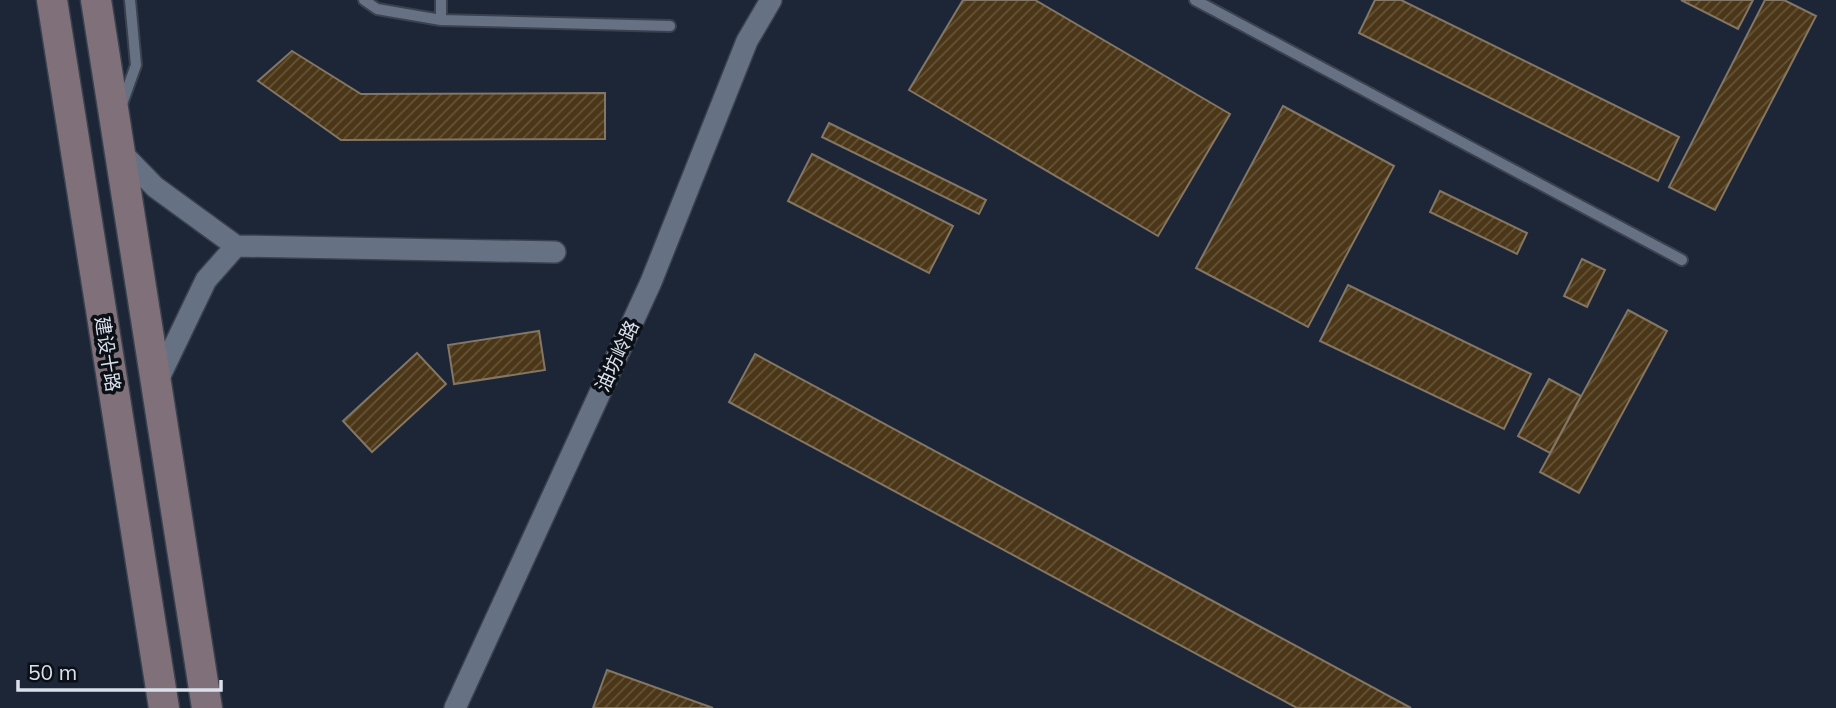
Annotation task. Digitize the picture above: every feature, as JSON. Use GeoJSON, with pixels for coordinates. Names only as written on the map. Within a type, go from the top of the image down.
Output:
{"type":"FeatureCollection","features":[{"type":"Feature","properties":{"kind":"main road","name":"建设十路"},"geometry":{"type":"LineString","coordinates":[[52,0],[164,708]]}},
{"type":"Feature","properties":{"kind":"main road"},"geometry":{"type":"LineString","coordinates":[[96,0],[207,708]]}},
{"type":"Feature","properties":{"kind":"street","name":"油坊岭路"},"geometry":{"type":"LineString","coordinates":[[455,708],[651,282],[747,41],[771,0]]}},
{"type":"Feature","properties":{"kind":"street"},"geometry":{"type":"LineString","coordinates":[[117,136],[155,187],[236,246],[555,252]]}},
{"type":"Feature","properties":{"kind":"street"},"geometry":{"type":"LineString","coordinates":[[156,384],[206,280],[236,246]]}},
{"type":"Feature","properties":{"kind":"lane"},"geometry":{"type":"LineString","coordinates":[[117,136],[136,65],[130,0]]}},
{"type":"Feature","properties":{"kind":"lane"},"geometry":{"type":"LineString","coordinates":[[363,0],[377,9],[442,20],[670,26]]}},
{"type":"Feature","properties":{"kind":"lane"},"geometry":{"type":"LineString","coordinates":[[442,0],[442,20]]}},
{"type":"Feature","properties":{"kind":"lane"},"geometry":{"type":"LineString","coordinates":[[1195,0],[1682,260]]}},
{"type":"Feature","properties":{"kind":"building"},"geometry":{"type":"Polygon","coordinates":[[[963,0],[1035,0],[1230,114],[1158,236],[909,90],[963,0]]]}},
{"type":"Feature","properties":{"kind":"building"},"geometry":{"type":"Polygon","coordinates":[[[1375,0],[1401,0],[1679,137],[1658,181],[1359,33],[1375,0]]]}},
{"type":"Feature","properties":{"kind":"building"},"geometry":{"type":"Polygon","coordinates":[[[1681,0],[1753,0],[1738,29],[1681,0]]]}},
{"type":"Feature","properties":{"kind":"building"},"geometry":{"type":"Polygon","coordinates":[[[1765,0],[1784,0],[1816,16],[1715,210],[1669,187],[1765,0]]]}},
{"type":"Feature","properties":{"kind":"building"},"geometry":{"type":"Polygon","coordinates":[[[292,51],[361,94],[605,93],[605,139],[341,140],[258,81],[292,51]]]}},
{"type":"Feature","properties":{"kind":"building"},"geometry":{"type":"Polygon","coordinates":[[[1283,106],[1394,166],[1308,327],[1196,268],[1283,106]]]}},
{"type":"Feature","properties":{"kind":"building"},"geometry":{"type":"Polygon","coordinates":[[[829,123],[986,200],[979,214],[822,137],[829,123]]]}},
{"type":"Feature","properties":{"kind":"building"},"geometry":{"type":"Polygon","coordinates":[[[812,154],[953,226],[929,273],[788,201],[812,154]]]}},
{"type":"Feature","properties":{"kind":"building"},"geometry":{"type":"Polygon","coordinates":[[[1440,191],[1527,233],[1517,254],[1430,212],[1440,191]]]}},
{"type":"Feature","properties":{"kind":"building"},"geometry":{"type":"Polygon","coordinates":[[[1582,259],[1605,270],[1587,307],[1564,296],[1582,259]]]}},
{"type":"Feature","properties":{"kind":"building"},"geometry":{"type":"Polygon","coordinates":[[[1348,285],[1531,374],[1504,429],[1320,341],[1348,285]]]}},
{"type":"Feature","properties":{"kind":"building"},"geometry":{"type":"Polygon","coordinates":[[[1628,310],[1667,331],[1579,493],[1540,472],[1628,310]]]}},
{"type":"Feature","properties":{"kind":"building"},"geometry":{"type":"Polygon","coordinates":[[[539,331],[545,370],[454,384],[448,345],[539,331]]]}},
{"type":"Feature","properties":{"kind":"building"},"geometry":{"type":"Polygon","coordinates":[[[417,353],[446,384],[372,452],[343,421],[417,353]]]}},
{"type":"Feature","properties":{"kind":"building"},"geometry":{"type":"Polygon","coordinates":[[[755,354],[1411,708],[1297,708],[729,402],[755,354]]]}},
{"type":"Feature","properties":{"kind":"building"},"geometry":{"type":"Polygon","coordinates":[[[1549,379],[1581,396],[1550,453],[1518,436],[1549,379]]]}},
{"type":"Feature","properties":{"kind":"building"},"geometry":{"type":"Polygon","coordinates":[[[607,670],[713,708],[593,708],[607,670]]]}}]}
